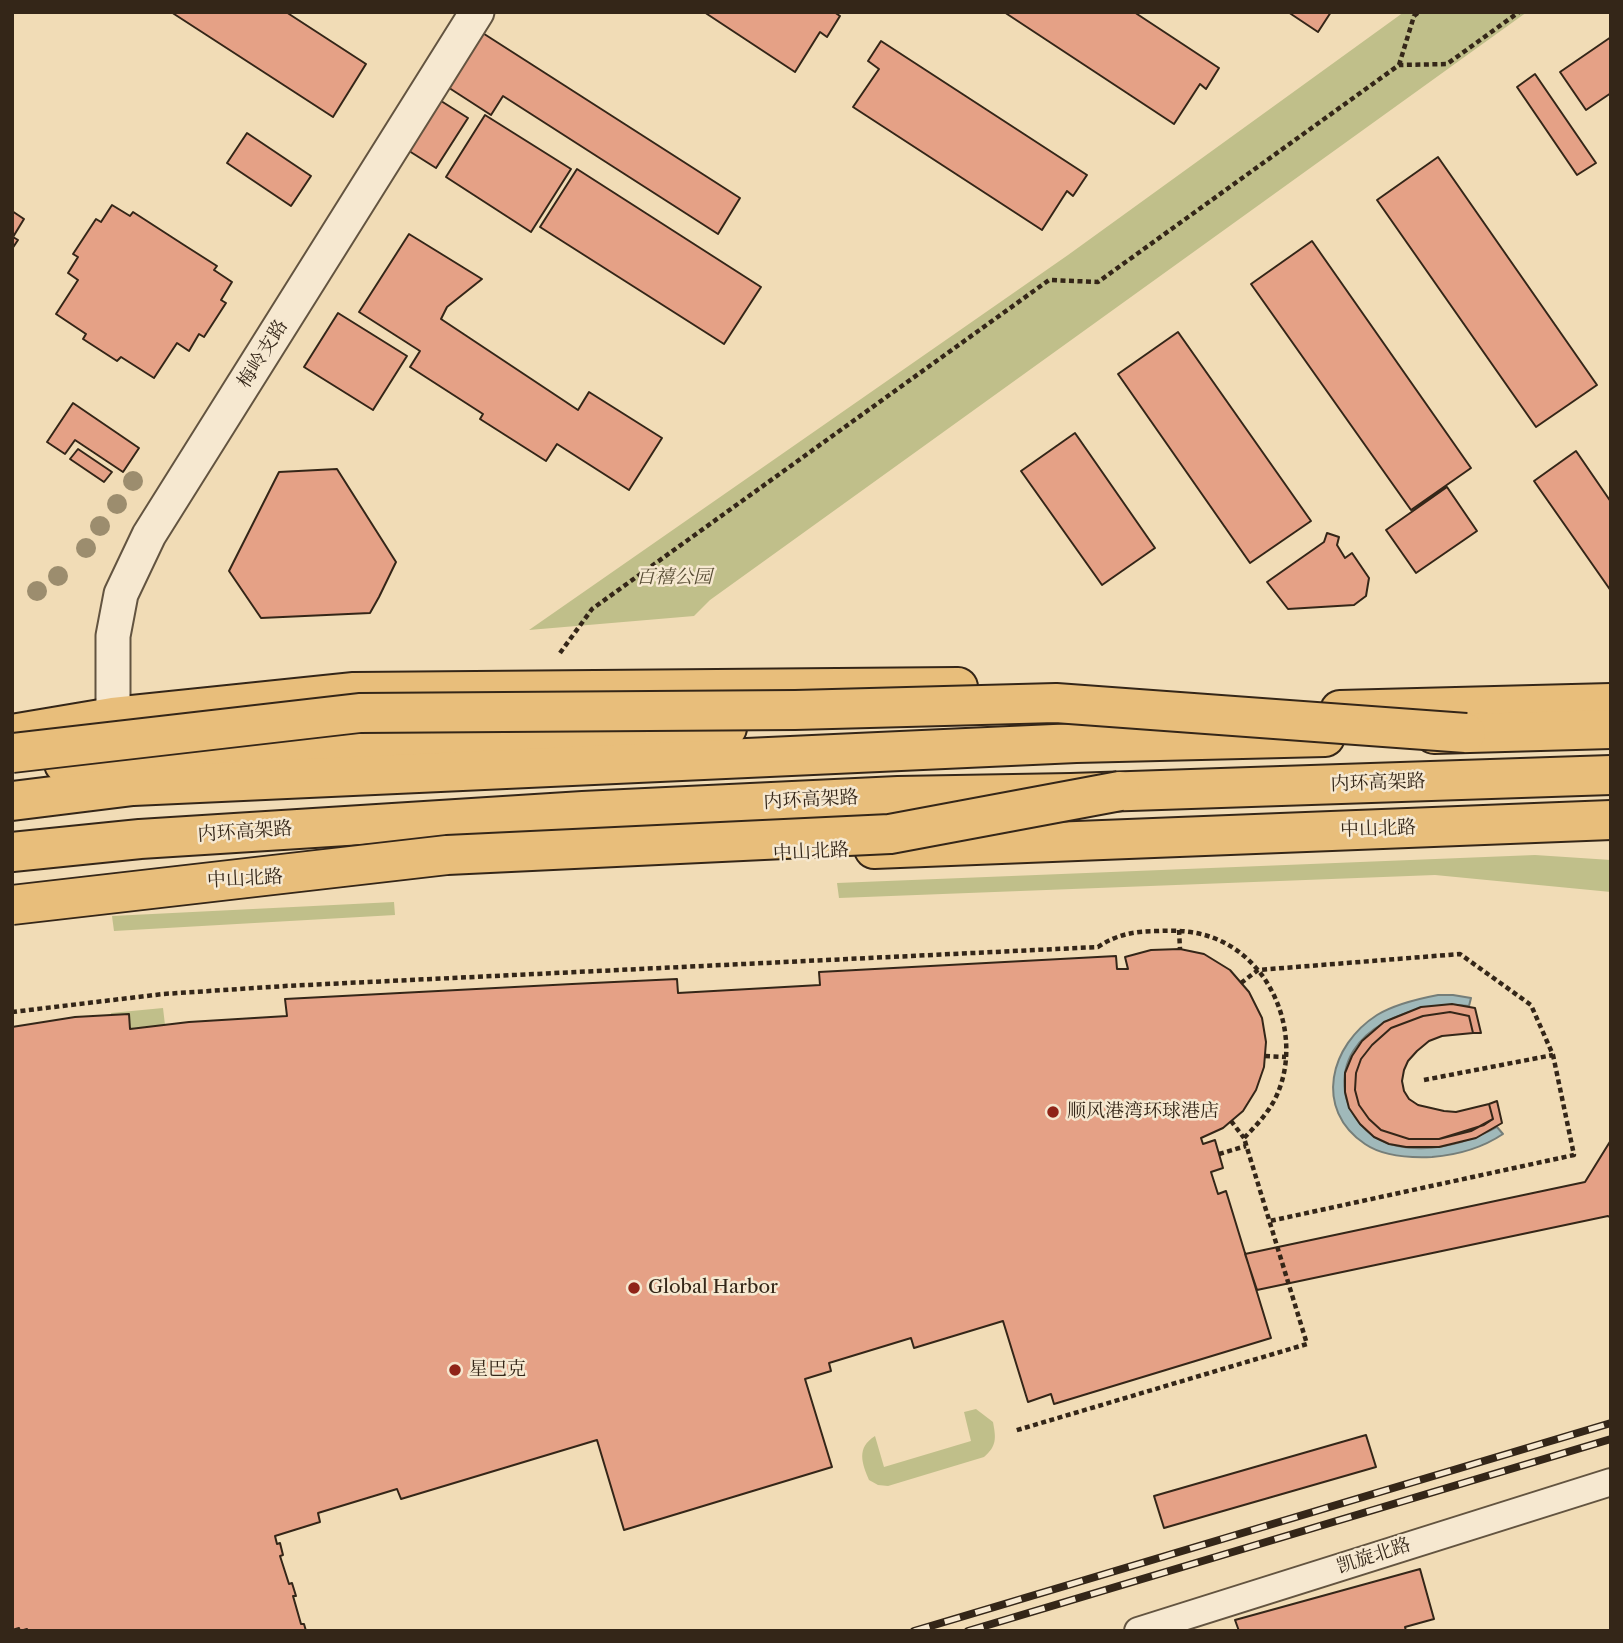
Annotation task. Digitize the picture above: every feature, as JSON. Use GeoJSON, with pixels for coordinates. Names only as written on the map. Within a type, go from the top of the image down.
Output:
{"type":"FeatureCollection","features":[{"type":"Feature","properties":{"kind":"main road"},"geometry":{"type":"LineString","coordinates":[[12,734],[113,717],[354,692],[976,687],[1071,716]]}},
{"type":"Feature","properties":{"kind":"main road"},"geometry":{"type":"LineString","coordinates":[[12,771],[63,764],[525,735],[1071,716],[1611,703]]}},
{"type":"Feature","properties":{"kind":"main road"},"geometry":{"type":"LineString","coordinates":[[12,753],[359,713],[795,710],[1056,704],[1466,733]]}},
{"type":"Feature","properties":{"kind":"main road"},"geometry":{"type":"LineString","coordinates":[[12,801],[146,786],[1062,744],[1611,729]]}},
{"type":"Feature","properties":{"kind":"main road","name":"内环高架路"},"geometry":{"type":"LineString","coordinates":[[12,852],[140,839],[583,811],[898,796],[1611,775]]}},
{"type":"Feature","properties":{"kind":"main road"},"geometry":{"type":"LineString","coordinates":[[12,905],[447,855],[890,834],[1120,791]]}},
{"type":"Feature","properties":{"kind":"main road","name":"中山北路"},"geometry":{"type":"LineString","coordinates":[[12,894],[73,888],[601,861],[1611,820]]}},
{"type":"Feature","properties":{"kind":"street","name":"梅岭支路"},"geometry":{"type":"LineString","coordinates":[[113,717],[113,636],[121,594],[149,535],[477,12]]}},
{"type":"Feature","properties":{"kind":"street","name":"凯旋北路"},"geometry":{"type":"LineString","coordinates":[[1138,1631],[1611,1482]]}},
{"type":"Feature","properties":{"kind":"path"},"geometry":{"type":"LineString","coordinates":[[1399,65],[1413,16],[1419,12]]}},
{"type":"Feature","properties":{"kind":"path"},"geometry":{"type":"LineString","coordinates":[[532,690],[592,609],[1049,280],[1098,282],[1399,65],[1447,64],[1519,12]]}},
{"type":"Feature","properties":{"kind":"path"},"geometry":{"type":"LineString","coordinates":[[1179,930],[1180,949]]}},
{"type":"Feature","properties":{"kind":"path"},"geometry":{"type":"LineString","coordinates":[[12,1012],[163,993],[1098,947],[1114,936],[1179,930],[1213,938],[1241,953],[1270,985],[1282,1010],[1286,1040],[1283,1075],[1274,1100],[1257,1125],[1244,1138]]}},
{"type":"Feature","properties":{"kind":"path"},"geometry":{"type":"LineString","coordinates":[[1241,984],[1258,970],[1460,954],[1531,1005],[1553,1055],[1574,1155],[1270,1221]]}},
{"type":"Feature","properties":{"kind":"path"},"geometry":{"type":"LineString","coordinates":[[1424,1080],[1553,1055]]}},
{"type":"Feature","properties":{"kind":"path"},"geometry":{"type":"LineString","coordinates":[[1265,1056],[1286,1057]]}},
{"type":"Feature","properties":{"kind":"path"},"geometry":{"type":"LineString","coordinates":[[1014,1431],[1307,1344],[1244,1138],[1231,1121]]}},
{"type":"Feature","properties":{"kind":"path"},"geometry":{"type":"LineString","coordinates":[[1219,1154],[1246,1146]]}},
{"type":"Feature","properties":{"kind":"green space","name":"百禧公园"},"geometry":{"type":"Polygon","coordinates":[[[1404,12],[1527,12],[710,600],[694,616],[529,630],[1068,255],[1404,12]]]}},
{"type":"Feature","properties":{"kind":"green space"},"geometry":{"type":"Polygon","coordinates":[[[1535,855],[1611,860],[1611,892],[1435,875],[839,898],[837,883],[1535,855]]]}},
{"type":"Feature","properties":{"kind":"green space"},"geometry":{"type":"Polygon","coordinates":[[[394,902],[395,915],[114,931],[112,916],[394,902]]]}},
{"type":"Feature","properties":{"kind":"green space"},"geometry":{"type":"Polygon","coordinates":[[[163,1008],[165,1025],[121,1029],[112,1024],[111,1013],[163,1008]]]}},
{"type":"Feature","properties":{"kind":"green space"},"geometry":{"type":"Polygon","coordinates":[[[976,1409],[993,1422],[994,1428],[993,1445],[984,1457],[888,1486],[869,1480],[862,1456],[865,1446],[875,1436],[884,1467],[971,1441],[964,1412],[976,1409]]]}},
{"type":"Feature","properties":{"kind":"water"},"geometry":{"type":"Polygon","coordinates":[[[1438,995],[1471,998],[1469,1006],[1427,1007],[1405,1013],[1385,1022],[1367,1035],[1354,1051],[1346,1070],[1345,1092],[1350,1108],[1368,1132],[1384,1142],[1402,1147],[1422,1148],[1462,1142],[1497,1127],[1503,1134],[1478,1147],[1441,1156],[1406,1157],[1380,1152],[1365,1144],[1349,1130],[1338,1113],[1334,1078],[1339,1060],[1348,1043],[1377,1015],[1414,1000],[1438,995]]]}},
{"type":"Feature","properties":{"kind":"building"},"geometry":{"type":"Polygon","coordinates":[[[171,12],[286,12],[366,64],[333,117],[171,12]]]}},
{"type":"Feature","properties":{"kind":"building"},"geometry":{"type":"Polygon","coordinates":[[[704,12],[834,12],[840,16],[827,37],[820,32],[795,72],[704,12]]]}},
{"type":"Feature","properties":{"kind":"building"},"geometry":{"type":"Polygon","coordinates":[[[1004,12],[1134,12],[1219,68],[1206,89],[1200,84],[1174,124],[1004,12]]]}},
{"type":"Feature","properties":{"kind":"building"},"geometry":{"type":"Polygon","coordinates":[[[1288,12],[1331,12],[1318,32],[1288,12]]]}},
{"type":"Feature","properties":{"kind":"building"},"geometry":{"type":"Polygon","coordinates":[[[478,30],[740,198],[718,234],[503,96],[491,115],[443,84],[478,30]]]}},
{"type":"Feature","properties":{"kind":"building"},"geometry":{"type":"Polygon","coordinates":[[[1611,37],[1611,93],[1586,110],[1560,72],[1611,37]]]}},
{"type":"Feature","properties":{"kind":"building"},"geometry":{"type":"Polygon","coordinates":[[[881,41],[1087,175],[1073,196],[1067,191],[1042,230],[853,107],[879,69],[868,61],[881,41]]]}},
{"type":"Feature","properties":{"kind":"building"},"geometry":{"type":"Polygon","coordinates":[[[1535,74],[1596,163],[1577,175],[1517,87],[1535,74]]]}},
{"type":"Feature","properties":{"kind":"building"},"geometry":{"type":"Polygon","coordinates":[[[430,94],[468,118],[436,168],[398,144],[430,94]]]}},
{"type":"Feature","properties":{"kind":"building"},"geometry":{"type":"Polygon","coordinates":[[[485,115],[571,169],[531,232],[446,177],[485,115]]]}},
{"type":"Feature","properties":{"kind":"building"},"geometry":{"type":"Polygon","coordinates":[[[247,133],[311,176],[291,206],[227,163],[247,133]]]}},
{"type":"Feature","properties":{"kind":"building"},"geometry":{"type":"Polygon","coordinates":[[[1438,157],[1597,385],[1536,427],[1377,200],[1438,157]]]}},
{"type":"Feature","properties":{"kind":"building"},"geometry":{"type":"Polygon","coordinates":[[[577,169],[761,287],[724,344],[540,227],[577,169]]]}},
{"type":"Feature","properties":{"kind":"building"},"geometry":{"type":"Polygon","coordinates":[[[112,205],[130,216],[133,212],[217,266],[214,270],[232,282],[221,300],[226,303],[204,337],[199,334],[189,351],[177,343],[154,378],[121,357],[117,361],[83,339],[86,334],[56,314],[78,280],[68,273],[78,257],[73,254],[96,219],[101,222],[112,205]]]}},
{"type":"Feature","properties":{"kind":"building"},"geometry":{"type":"Polygon","coordinates":[[[12,211],[24,219],[13,237],[18,240],[12,249],[12,211]]]}},
{"type":"Feature","properties":{"kind":"building"},"geometry":{"type":"Polygon","coordinates":[[[409,234],[482,279],[447,307],[441,319],[578,410],[589,392],[662,438],[629,490],[557,444],[546,461],[480,419],[483,414],[410,367],[420,351],[359,312],[409,234]]]}},
{"type":"Feature","properties":{"kind":"building"},"geometry":{"type":"Polygon","coordinates":[[[1312,241],[1471,468],[1411,510],[1251,284],[1312,241]]]}},
{"type":"Feature","properties":{"kind":"building"},"geometry":{"type":"Polygon","coordinates":[[[338,313],[407,356],[373,410],[304,367],[338,313]]]}},
{"type":"Feature","properties":{"kind":"building"},"geometry":{"type":"Polygon","coordinates":[[[1178,332],[1311,521],[1250,563],[1118,374],[1178,332]]]}},
{"type":"Feature","properties":{"kind":"building"},"geometry":{"type":"Polygon","coordinates":[[[73,403],[139,448],[123,472],[75,440],[65,454],[47,442],[73,403]]]}},
{"type":"Feature","properties":{"kind":"building"},"geometry":{"type":"Polygon","coordinates":[[[1075,433],[1155,548],[1102,585],[1021,471],[1075,433]]]}},
{"type":"Feature","properties":{"kind":"building"},"geometry":{"type":"Polygon","coordinates":[[[78,449],[112,472],[104,482],[70,459],[78,449]]]}},
{"type":"Feature","properties":{"kind":"building"},"geometry":{"type":"Polygon","coordinates":[[[1576,451],[1611,502],[1611,591],[1534,481],[1576,451]]]}},
{"type":"Feature","properties":{"kind":"building"},"geometry":{"type":"Polygon","coordinates":[[[337,469],[396,562],[379,597],[370,613],[261,618],[229,571],[279,472],[337,469]]]}},
{"type":"Feature","properties":{"kind":"building"},"geometry":{"type":"Polygon","coordinates":[[[1447,487],[1477,531],[1416,573],[1386,530],[1447,487]]]}},
{"type":"Feature","properties":{"kind":"building"},"geometry":{"type":"Polygon","coordinates":[[[1327,533],[1339,537],[1337,545],[1345,558],[1352,553],[1369,578],[1366,596],[1354,605],[1288,609],[1267,582],[1324,542],[1327,533]]]}},
{"type":"Feature","properties":{"kind":"building","name":"Global Harbor"},"geometry":{"type":"Polygon","coordinates":[[[1180,949],[1204,954],[1230,970],[1249,992],[1262,1018],[1266,1042],[1264,1067],[1256,1090],[1243,1111],[1223,1128],[1201,1138],[1203,1144],[1215,1140],[1223,1168],[1211,1172],[1218,1194],[1226,1191],[1271,1338],[1054,1404],[1051,1394],[1028,1402],[1003,1321],[914,1348],[911,1338],[829,1363],[831,1371],[805,1379],[832,1467],[624,1530],[597,1440],[401,1499],[397,1489],[318,1513],[320,1522],[275,1536],[277,1544],[280,1543],[283,1555],[280,1556],[289,1584],[292,1583],[296,1596],[293,1596],[301,1624],[304,1624],[306,1631],[12,1630],[12,1027],[75,1017],[129,1014],[130,1029],[189,1022],[287,1016],[285,999],[572,984],[677,979],[678,993],[820,985],[819,972],[1116,956],[1117,969],[1128,969],[1125,957],[1151,950],[1180,949]]]}},
{"type":"Feature","properties":{"kind":"building"},"geometry":{"type":"Polygon","coordinates":[[[1452,1004],[1475,1008],[1481,1033],[1473,1033],[1469,1016],[1450,1012],[1423,1016],[1391,1028],[1361,1059],[1356,1073],[1355,1090],[1359,1105],[1381,1130],[1409,1139],[1439,1139],[1484,1125],[1493,1119],[1489,1104],[1497,1101],[1502,1123],[1476,1138],[1439,1147],[1406,1147],[1389,1144],[1374,1137],[1360,1124],[1349,1108],[1345,1092],[1345,1073],[1352,1056],[1362,1041],[1384,1022],[1421,1007],[1452,1004]]]}},
{"type":"Feature","properties":{"kind":"building"},"geometry":{"type":"Polygon","coordinates":[[[1450,1012],[1469,1016],[1473,1033],[1442,1036],[1429,1041],[1417,1051],[1404,1070],[1404,1091],[1409,1099],[1418,1105],[1444,1111],[1456,1112],[1489,1104],[1493,1119],[1471,1131],[1439,1139],[1409,1139],[1381,1130],[1359,1105],[1355,1090],[1356,1073],[1361,1059],[1391,1028],[1423,1016],[1450,1012]]]}},
{"type":"Feature","properties":{"kind":"building"},"geometry":{"type":"Polygon","coordinates":[[[1611,1140],[1611,1218],[1608,1216],[1257,1290],[1245,1254],[1585,1182],[1611,1140]]]}},
{"type":"Feature","properties":{"kind":"building"},"geometry":{"type":"Polygon","coordinates":[[[1366,1435],[1376,1467],[1164,1528],[1154,1496],[1366,1435]]]}},
{"type":"Feature","properties":{"kind":"building"},"geometry":{"type":"Polygon","coordinates":[[[1420,1569],[1434,1619],[1405,1627],[1406,1631],[1239,1631],[1235,1620],[1420,1569]]]}},
{"type":"Feature","properties":{"kind":"railway"},"geometry":{"type":"LineString","coordinates":[[914,1631],[1611,1423]]}},
{"type":"Feature","properties":{"kind":"railway"},"geometry":{"type":"LineString","coordinates":[[968,1631],[1611,1439]]}},
{"type":"Feature","properties":{"kind":"place","name":"顺风港湾环球港店"},"geometry":{"type":"Point","coordinates":[1053,1112]}},
{"type":"Feature","properties":{"kind":"place","name":"Global Harbor"},"geometry":{"type":"Point","coordinates":[634,1288]}},
{"type":"Feature","properties":{"kind":"place","name":"星巴克"},"geometry":{"type":"Point","coordinates":[455,1370]}}]}
